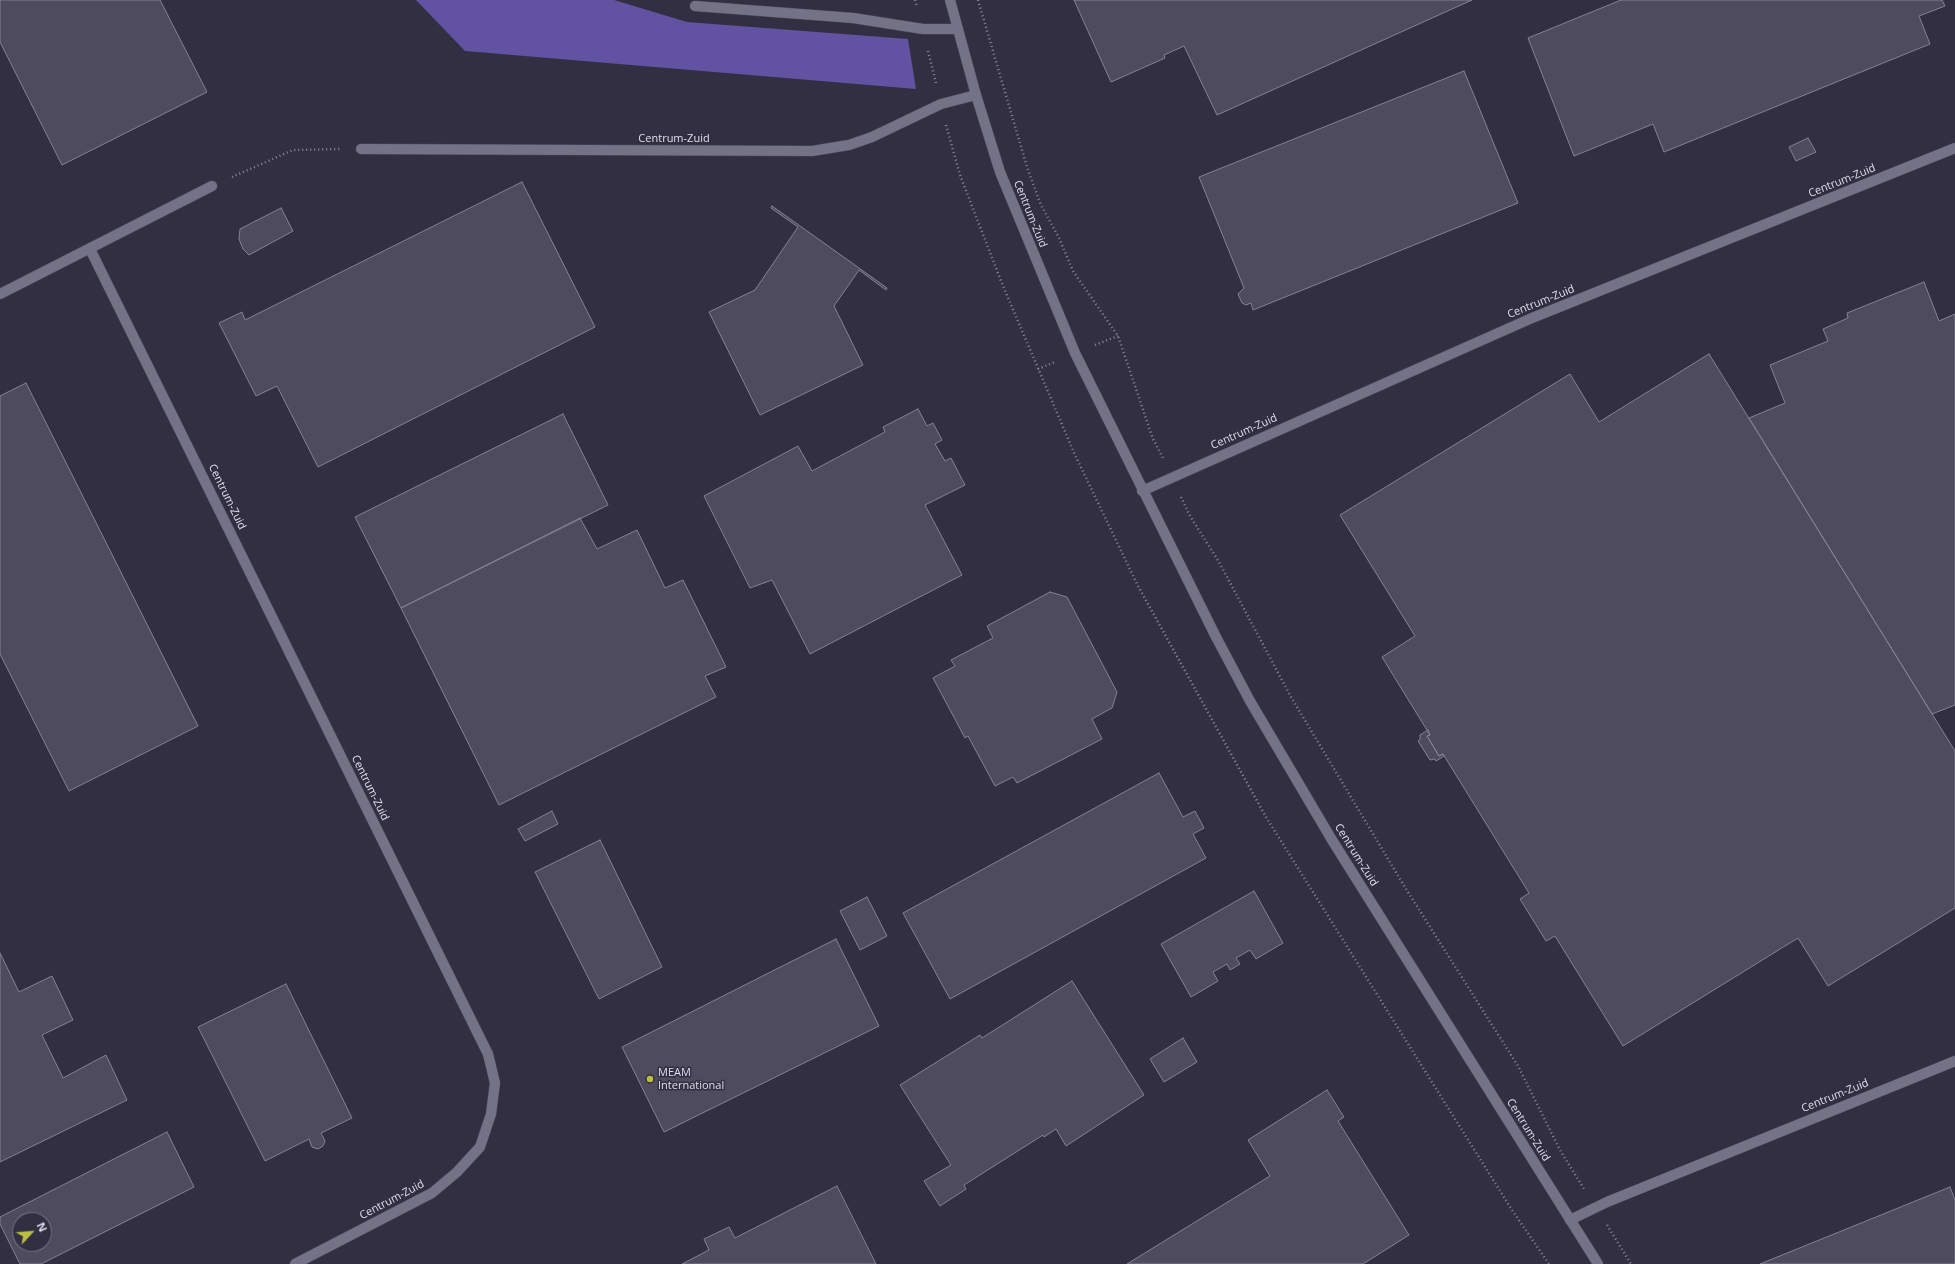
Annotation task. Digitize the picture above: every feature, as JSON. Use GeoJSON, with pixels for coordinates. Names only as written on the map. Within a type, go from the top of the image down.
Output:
{"type":"FeatureCollection","features":[{"type":"Feature","properties":{"kind":"street","name":"Centrum-Zuid"},"geometry":{"type":"LineString","coordinates":[[950,0],[976,95],[1000,172],[1075,353],[1142,490],[1250,701],[1337,847],[1598,1264]]}},
{"type":"Feature","properties":{"kind":"street"},"geometry":{"type":"LineString","coordinates":[[695,6],[853,18],[923,29],[958,29]]}},
{"type":"Feature","properties":{"kind":"street","name":"Centrum-Zuid"},"geometry":{"type":"LineString","coordinates":[[362,149],[812,151],[849,145],[872,137],[940,104],[976,95]]}},
{"type":"Feature","properties":{"kind":"street","name":"Centrum-Zuid"},"geometry":{"type":"LineString","coordinates":[[1142,490],[1532,318],[1955,148]]}},
{"type":"Feature","properties":{"kind":"street"},"geometry":{"type":"LineString","coordinates":[[0,294],[212,186]]}},
{"type":"Feature","properties":{"kind":"street","name":"Centrum-Zuid"},"geometry":{"type":"LineString","coordinates":[[90,249],[488,1054],[495,1083],[491,1114],[480,1147],[457,1172],[432,1193],[295,1264]]}},
{"type":"Feature","properties":{"kind":"street","name":"Centrum-Zuid"},"geometry":{"type":"LineString","coordinates":[[1570,1220],[1596,1206],[1955,1061]]}},
{"type":"Feature","properties":{"kind":"path"},"geometry":{"type":"LineString","coordinates":[[978,0],[1027,167],[1041,205],[1059,238],[1073,271],[1118,336],[1153,439],[1190,516],[1219,562],[1295,704],[1402,882],[1518,1066],[1560,1150],[1596,1206],[1622,1252],[1631,1264]]}},
{"type":"Feature","properties":{"kind":"path"},"geometry":{"type":"LineString","coordinates":[[923,29],[940,104],[960,175],[1003,286],[1075,455],[1138,586],[1266,817],[1512,1210],[1549,1264]]}},
{"type":"Feature","properties":{"kind":"path"},"geometry":{"type":"LineString","coordinates":[[212,186],[293,150],[362,149]]}},
{"type":"Feature","properties":{"kind":"shaded area"},"geometry":{"type":"Polygon","coordinates":[[[416,0],[614,0],[687,22],[908,39],[916,89],[465,51],[416,0]]]}},
{"type":"Feature","properties":{"kind":"building"},"geometry":{"type":"Polygon","coordinates":[[[0,0],[160,0],[207,92],[62,165],[0,42],[0,0]]]}},
{"type":"Feature","properties":{"kind":"building"},"geometry":{"type":"Polygon","coordinates":[[[1074,0],[1472,0],[1217,115],[1184,46],[1164,55],[1165,58],[1111,82],[1074,0]]]}},
{"type":"Feature","properties":{"kind":"building"},"geometry":{"type":"Polygon","coordinates":[[[1621,0],[1942,0],[1945,6],[1919,16],[1930,44],[1664,152],[1653,124],[1574,156],[1528,38],[1621,0]]]}},
{"type":"Feature","properties":{"kind":"building"},"geometry":{"type":"Polygon","coordinates":[[[1464,71],[1518,203],[1253,310],[1251,303],[1246,305],[1242,303],[1238,294],[1244,288],[1199,177],[1464,71]]]}},
{"type":"Feature","properties":{"kind":"building"},"geometry":{"type":"Polygon","coordinates":[[[1808,138],[1816,152],[1796,161],[1789,147],[1808,138]]]}},
{"type":"Feature","properties":{"kind":"building"},"geometry":{"type":"Polygon","coordinates":[[[522,182],[595,327],[318,467],[277,386],[256,396],[219,323],[242,312],[245,320],[522,182]]]}},
{"type":"Feature","properties":{"kind":"building"},"geometry":{"type":"Polygon","coordinates":[[[772,206],[887,288],[886,290],[859,270],[834,306],[863,365],[760,415],[709,312],[755,290],[798,227],[771,208],[772,206]]]}},
{"type":"Feature","properties":{"kind":"building"},"geometry":{"type":"Polygon","coordinates":[[[281,208],[293,231],[249,255],[243,249],[239,239],[240,229],[281,208]]]}},
{"type":"Feature","properties":{"kind":"building"},"geometry":{"type":"Polygon","coordinates":[[[1924,282],[1939,321],[1955,314],[1955,705],[1932,714],[1749,418],[1785,403],[1770,365],[1828,341],[1823,329],[1848,318],[1847,313],[1924,282]]]}},
{"type":"Feature","properties":{"kind":"building"},"geometry":{"type":"Polygon","coordinates":[[[1709,354],[1955,751],[1955,908],[1828,986],[1798,938],[1623,1046],[1555,936],[1546,941],[1520,899],[1529,893],[1443,754],[1439,756],[1427,736],[1430,735],[1382,657],[1415,636],[1340,515],[1570,374],[1599,422],[1709,354]]]}},
{"type":"Feature","properties":{"kind":"building"},"geometry":{"type":"Polygon","coordinates":[[[26,383],[198,726],[69,791],[0,654],[0,396],[26,383]]]}},
{"type":"Feature","properties":{"kind":"building"},"geometry":{"type":"Polygon","coordinates":[[[918,409],[927,426],[933,423],[942,440],[935,444],[945,461],[951,458],[965,485],[925,505],[962,575],[810,654],[772,580],[750,588],[704,496],[798,446],[812,471],[885,432],[883,427],[918,409]]]}},
{"type":"Feature","properties":{"kind":"building"},"geometry":{"type":"Polygon","coordinates":[[[563,414],[608,505],[401,608],[355,517],[563,414]]]}},
{"type":"Feature","properties":{"kind":"building"},"geometry":{"type":"Polygon","coordinates":[[[580,518],[597,549],[637,530],[665,588],[683,580],[726,667],[705,676],[716,697],[499,805],[401,608],[580,518]]]}},
{"type":"Feature","properties":{"kind":"building"},"geometry":{"type":"Polygon","coordinates":[[[1050,592],[1067,597],[1117,692],[1112,708],[1092,719],[1102,739],[1017,783],[1013,777],[995,786],[968,736],[965,738],[933,678],[955,666],[951,660],[993,638],[987,626],[1050,592]]]}},
{"type":"Feature","properties":{"kind":"building"},"geometry":{"type":"Polygon","coordinates":[[[1428,730],[1430,735],[1427,736],[1439,756],[1443,754],[1444,756],[1436,761],[1435,759],[1430,760],[1418,741],[1420,740],[1420,735],[1428,730]]]}},
{"type":"Feature","properties":{"kind":"building"},"geometry":{"type":"Polygon","coordinates":[[[1159,773],[1183,817],[1195,811],[1204,828],[1193,834],[1206,858],[950,999],[903,913],[1159,773]]]}},
{"type":"Feature","properties":{"kind":"building"},"geometry":{"type":"Polygon","coordinates":[[[552,811],[558,824],[525,841],[518,829],[552,811]]]}},
{"type":"Feature","properties":{"kind":"building"},"geometry":{"type":"Polygon","coordinates":[[[600,840],[662,967],[599,999],[535,872],[600,840]]]}},
{"type":"Feature","properties":{"kind":"building"},"geometry":{"type":"Polygon","coordinates":[[[1254,891],[1283,943],[1256,959],[1250,950],[1236,958],[1240,964],[1230,970],[1227,964],[1213,972],[1218,981],[1191,997],[1161,944],[1254,891]]]}},
{"type":"Feature","properties":{"kind":"building"},"geometry":{"type":"Polygon","coordinates":[[[867,897],[887,936],[860,950],[840,911],[867,897]]]}},
{"type":"Feature","properties":{"kind":"building"},"geometry":{"type":"Polygon","coordinates":[[[836,939],[879,1026],[664,1132],[622,1047],[836,939]]]}},
{"type":"Feature","properties":{"kind":"building"},"geometry":{"type":"Polygon","coordinates":[[[0,953],[19,992],[52,976],[73,1020],[42,1035],[63,1078],[106,1055],[127,1100],[0,1162],[0,953]]]}},
{"type":"Feature","properties":{"kind":"building"},"geometry":{"type":"Polygon","coordinates":[[[1072,981],[1144,1095],[1066,1146],[1056,1129],[1044,1137],[1043,1135],[964,1185],[966,1189],[940,1206],[924,1181],[951,1165],[900,1085],[980,1035],[982,1038],[1072,981]]]}},
{"type":"Feature","properties":{"kind":"building"},"geometry":{"type":"Polygon","coordinates":[[[286,984],[352,1118],[321,1133],[325,1141],[323,1146],[318,1149],[312,1147],[309,1139],[265,1161],[198,1027],[286,984]]]}},
{"type":"Feature","properties":{"kind":"building"},"geometry":{"type":"Polygon","coordinates":[[[1183,1038],[1197,1062],[1164,1082],[1150,1059],[1183,1038]]]}},
{"type":"Feature","properties":{"kind":"building"},"geometry":{"type":"Polygon","coordinates":[[[1327,1090],[1344,1117],[1338,1121],[1409,1235],[1363,1264],[1127,1264],[1270,1176],[1248,1140],[1327,1090]]]}},
{"type":"Feature","properties":{"kind":"building"},"geometry":{"type":"Polygon","coordinates":[[[167,1132],[194,1187],[41,1264],[20,1264],[14,1252],[52,1252],[52,1212],[12,1212],[12,1248],[0,1224],[0,1217],[167,1132]]]}},
{"type":"Feature","properties":{"kind":"building"},"geometry":{"type":"Polygon","coordinates":[[[837,1186],[876,1264],[682,1264],[709,1250],[704,1239],[729,1227],[735,1238],[837,1186]]]}},
{"type":"Feature","properties":{"kind":"building"},"geometry":{"type":"Polygon","coordinates":[[[1950,1187],[1955,1200],[1955,1264],[1760,1264],[1950,1187]]]}},
{"type":"Feature","properties":{"kind":"place","name":"MEAM International"},"geometry":{"type":"Point","coordinates":[650,1079]}}]}
